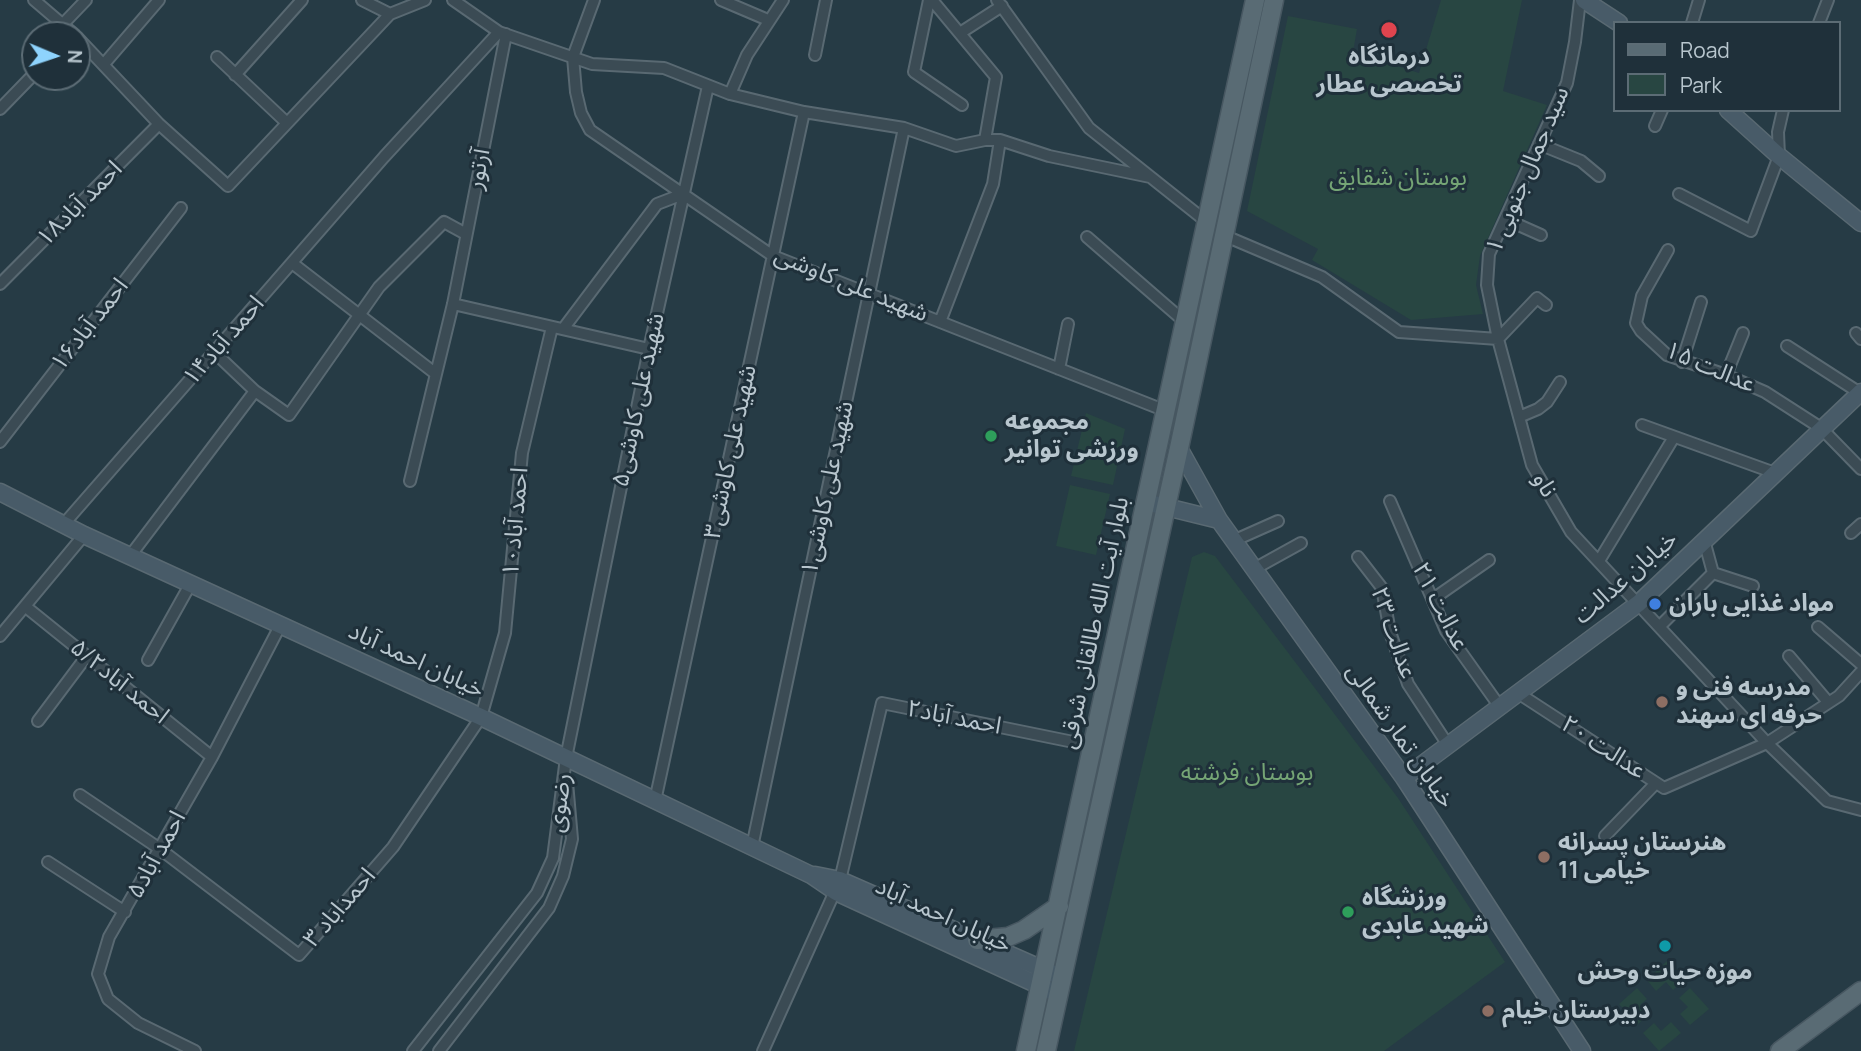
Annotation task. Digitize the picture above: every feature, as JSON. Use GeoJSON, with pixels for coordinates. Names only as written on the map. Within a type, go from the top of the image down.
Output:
{"type":"FeatureCollection","features":[{"type":"Feature","properties":{"kind":"main road","name":"بلوار آیت الله طالقانی شرقی"},"geometry":{"type":"LineString","coordinates":[[1027,1051],[1255,0]]}},
{"type":"Feature","properties":{"kind":"main road","name":"بلوار آیت الله طالقانی شرقی"},"geometry":{"type":"LineString","coordinates":[[1046,1051],[1179,448],[1274,0]]}},
{"type":"Feature","properties":{"kind":"main road"},"geometry":{"type":"LineString","coordinates":[[1591,2],[1616,21]]}},
{"type":"Feature","properties":{"kind":"main road"},"geometry":{"type":"LineString","coordinates":[[1730,112],[1861,223]]}},
{"type":"Feature","properties":{"kind":"main road","name":"خیابان عدالت"},"geometry":{"type":"LineString","coordinates":[[1404,778],[1639,603],[1861,392]]}},
{"type":"Feature","properties":{"kind":"main road","name":"خیابان تمار شمالی"},"geometry":{"type":"LineString","coordinates":[[1179,448],[1219,520],[1404,778],[1582,1051]]}},
{"type":"Feature","properties":{"kind":"main road","name":"خیابان احمد آباد"},"geometry":{"type":"LineString","coordinates":[[0,492],[84,535],[481,717],[811,875],[977,940],[1042,978]]}},
{"type":"Feature","properties":{"kind":"main road"},"geometry":{"type":"LineString","coordinates":[[1146,502],[1219,520]]}},
{"type":"Feature","properties":{"kind":"main road","name":"خیابان احمد آباد"},"geometry":{"type":"LineString","coordinates":[[838,886],[1059,986]]}},
{"type":"Feature","properties":{"kind":"main road"},"geometry":{"type":"LineString","coordinates":[[977,940],[1008,937],[1024,930],[1059,906]]}},
{"type":"Feature","properties":{"kind":"main road"},"geometry":{"type":"LineString","coordinates":[[1780,1051],[1861,991]]}},
{"type":"Feature","properties":{"kind":"street"},"geometry":{"type":"LineString","coordinates":[[34,0],[61,21]]}},
{"type":"Feature","properties":{"kind":"street"},"geometry":{"type":"LineString","coordinates":[[66,21],[86,0]]}},
{"type":"Feature","properties":{"kind":"street"},"geometry":{"type":"LineString","coordinates":[[104,64],[159,0]]}},
{"type":"Feature","properties":{"kind":"street"},"geometry":{"type":"LineString","coordinates":[[235,75],[302,0]]}},
{"type":"Feature","properties":{"kind":"street"},"geometry":{"type":"LineString","coordinates":[[362,0],[390,14]]}},
{"type":"Feature","properties":{"kind":"street"},"geometry":{"type":"LineString","coordinates":[[91,51],[159,124],[228,186],[390,14],[425,0]]}},
{"type":"Feature","properties":{"kind":"street"},"geometry":{"type":"LineString","coordinates":[[453,0],[503,33],[592,64],[664,68],[730,94],[804,112],[904,128],[956,146],[1000,140],[1049,156],[1150,177]]}},
{"type":"Feature","properties":{"kind":"street"},"geometry":{"type":"LineString","coordinates":[[573,57],[594,0]]}},
{"type":"Feature","properties":{"kind":"street"},"geometry":{"type":"LineString","coordinates":[[721,0],[768,20]]}},
{"type":"Feature","properties":{"kind":"street"},"geometry":{"type":"LineString","coordinates":[[730,94],[747,55],[783,0]]}},
{"type":"Feature","properties":{"kind":"street"},"geometry":{"type":"LineString","coordinates":[[815,55],[826,0]]}},
{"type":"Feature","properties":{"kind":"street"},"geometry":{"type":"LineString","coordinates":[[930,0],[996,77],[985,140]]}},
{"type":"Feature","properties":{"kind":"street"},"geometry":{"type":"LineString","coordinates":[[930,0],[914,72],[962,105]]}},
{"type":"Feature","properties":{"kind":"street"},"geometry":{"type":"LineString","coordinates":[[1693,21],[1699,0]]}},
{"type":"Feature","properties":{"kind":"street"},"geometry":{"type":"LineString","coordinates":[[1820,21],[1828,0]]}},
{"type":"Feature","properties":{"kind":"street","name":"سید جمال جنوبی ۱"},"geometry":{"type":"LineString","coordinates":[[1498,339],[1487,285],[1489,254],[1567,83],[1575,43],[1591,2]]}},
{"type":"Feature","properties":{"kind":"street"},"geometry":{"type":"LineString","coordinates":[[960,33],[1000,3],[1088,128],[1207,222]]}},
{"type":"Feature","properties":{"kind":"street","name":"احمد آباد۱۴"},"geometry":{"type":"LineString","coordinates":[[63,525],[384,157],[503,33]]}},
{"type":"Feature","properties":{"kind":"street","name":"آرتور"},"geometry":{"type":"LineString","coordinates":[[410,481],[453,304],[503,33]]}},
{"type":"Feature","properties":{"kind":"street"},"geometry":{"type":"LineString","coordinates":[[217,57],[287,123]]}},
{"type":"Feature","properties":{"kind":"street","name":"شهید علی کاوشی"},"geometry":{"type":"LineString","coordinates":[[573,57],[576,92],[581,113],[590,130],[773,256],[1166,411]]}},
{"type":"Feature","properties":{"kind":"street","name":"شهید علی کاوشی۵"},"geometry":{"type":"LineString","coordinates":[[566,758],[649,349],[708,86]]}},
{"type":"Feature","properties":{"kind":"street"},"geometry":{"type":"LineString","coordinates":[[0,109],[21,87]]}},
{"type":"Feature","properties":{"kind":"street","name":"شهید علی کاوشی۳"},"geometry":{"type":"LineString","coordinates":[[655,801],[804,112]]}},
{"type":"Feature","properties":{"kind":"street"},"geometry":{"type":"LineString","coordinates":[[1655,126],[1661,112]]}},
{"type":"Feature","properties":{"kind":"street"},"geometry":{"type":"LineString","coordinates":[[1679,194],[1751,231],[1779,156],[1778,132],[1783,112]]}},
{"type":"Feature","properties":{"kind":"street","name":"احمد آباد۱۸"},"geometry":{"type":"LineString","coordinates":[[0,284],[159,124]]}},
{"type":"Feature","properties":{"kind":"street","name":"شهید علی کاوشی۱"},"geometry":{"type":"LineString","coordinates":[[752,847],[904,128]]}},
{"type":"Feature","properties":{"kind":"street"},"geometry":{"type":"LineString","coordinates":[[940,322],[993,184],[1000,140]]}},
{"type":"Feature","properties":{"kind":"street"},"geometry":{"type":"LineString","coordinates":[[1539,144],[1581,161],[1599,176]]}},
{"type":"Feature","properties":{"kind":"street"},"geometry":{"type":"LineString","coordinates":[[557,328],[657,204],[683,194]]}},
{"type":"Feature","properties":{"kind":"street","name":"احمد آباد۱۶"},"geometry":{"type":"LineString","coordinates":[[0,442],[181,208]]}},
{"type":"Feature","properties":{"kind":"street"},"geometry":{"type":"LineString","coordinates":[[1505,219],[1541,235]]}},
{"type":"Feature","properties":{"kind":"street"},"geometry":{"type":"LineString","coordinates":[[214,352],[255,391],[289,415],[379,287],[444,222],[466,234]]}},
{"type":"Feature","properties":{"kind":"street"},"geometry":{"type":"LineString","coordinates":[[1223,236],[1322,277],[1399,332],[1498,339],[1536,298],[1546,305]]}},
{"type":"Feature","properties":{"kind":"street"},"geometry":{"type":"LineString","coordinates":[[1087,237],[1185,322]]}},
{"type":"Feature","properties":{"kind":"street","name":"عدالت ۱۵"},"geometry":{"type":"LineString","coordinates":[[1668,250],[1642,296],[1636,323],[1641,331],[1667,355],[1726,375],[1765,392],[1821,428],[1861,469]]}},
{"type":"Feature","properties":{"kind":"street"},"geometry":{"type":"LineString","coordinates":[[292,264],[436,374]]}},
{"type":"Feature","properties":{"kind":"street"},"geometry":{"type":"LineString","coordinates":[[1682,362],[1701,302]]}},
{"type":"Feature","properties":{"kind":"street"},"geometry":{"type":"LineString","coordinates":[[453,304],[649,349]]}},
{"type":"Feature","properties":{"kind":"street"},"geometry":{"type":"LineString","coordinates":[[1059,369],[1068,324]]}},
{"type":"Feature","properties":{"kind":"street","name":"احمد آباد۱۰"},"geometry":{"type":"LineString","coordinates":[[481,717],[505,633],[522,453],[557,328]]}},
{"type":"Feature","properties":{"kind":"street"},"geometry":{"type":"LineString","coordinates":[[1726,375],[1743,333]]}},
{"type":"Feature","properties":{"kind":"street","name":"ناو"},"geometry":{"type":"LineString","coordinates":[[1498,339],[1532,465],[1571,532],[1767,743],[1827,801],[1861,810]]}},
{"type":"Feature","properties":{"kind":"street"},"geometry":{"type":"LineString","coordinates":[[1787,346],[1861,392]]}},
{"type":"Feature","properties":{"kind":"street"},"geometry":{"type":"LineString","coordinates":[[1519,417],[1547,402],[1560,382]]}},
{"type":"Feature","properties":{"kind":"street"},"geometry":{"type":"LineString","coordinates":[[130,556],[255,391]]}},
{"type":"Feature","properties":{"kind":"street"},"geometry":{"type":"LineString","coordinates":[[1643,425],[1775,473]]}},
{"type":"Feature","properties":{"kind":"street"},"geometry":{"type":"LineString","coordinates":[[1599,561],[1674,437]]}},
{"type":"Feature","properties":{"kind":"street","name":"عدالت ۲۱"},"geometry":{"type":"LineString","coordinates":[[1390,501],[1446,631],[1500,706]]}},
{"type":"Feature","properties":{"kind":"street"},"geometry":{"type":"LineString","coordinates":[[1234,541],[1278,521]]}},
{"type":"Feature","properties":{"kind":"street"},"geometry":{"type":"LineString","coordinates":[[1851,533],[1861,524]]}},
{"type":"Feature","properties":{"kind":"street"},"geometry":{"type":"LineString","coordinates":[[0,636],[84,535]]}},
{"type":"Feature","properties":{"kind":"street"},"geometry":{"type":"LineString","coordinates":[[1704,540],[1713,573]]}},
{"type":"Feature","properties":{"kind":"street"},"geometry":{"type":"LineString","coordinates":[[1254,569],[1301,543]]}},
{"type":"Feature","properties":{"kind":"street","name":"عدالت ۲۳"},"geometry":{"type":"LineString","coordinates":[[1358,557],[1381,588],[1390,632],[1408,684],[1448,745]]}},
{"type":"Feature","properties":{"kind":"street"},"geometry":{"type":"LineString","coordinates":[[1433,599],[1489,560]]}},
{"type":"Feature","properties":{"kind":"street"},"geometry":{"type":"LineString","coordinates":[[1713,573],[1753,586]]}},
{"type":"Feature","properties":{"kind":"street"},"geometry":{"type":"LineString","coordinates":[[1660,626],[1713,573]]}},
{"type":"Feature","properties":{"kind":"street"},"geometry":{"type":"LineString","coordinates":[[148,660],[191,583]]}},
{"type":"Feature","properties":{"kind":"street","name":"احمد آباد۵/۲"},"geometry":{"type":"LineString","coordinates":[[26,607],[212,757]]}},
{"type":"Feature","properties":{"kind":"street","name":"احمد آباد۵"},"geometry":{"type":"LineString","coordinates":[[195,1051],[138,1023],[108,999],[98,974],[109,937],[212,757],[281,624]]}},
{"type":"Feature","properties":{"kind":"street"},"geometry":{"type":"LineString","coordinates":[[1818,627],[1861,664]]}},
{"type":"Feature","properties":{"kind":"street"},"geometry":{"type":"LineString","coordinates":[[1790,656],[1829,702]]}},
{"type":"Feature","properties":{"kind":"street"},"geometry":{"type":"LineString","coordinates":[[38,721],[86,657]]}},
{"type":"Feature","properties":{"kind":"street"},"geometry":{"type":"LineString","coordinates":[[1767,743],[1839,696],[1861,673]]}},
{"type":"Feature","properties":{"kind":"street","name":"عدالت ۲۰"},"geometry":{"type":"LineString","coordinates":[[1518,694],[1664,788],[1767,743]]}},
{"type":"Feature","properties":{"kind":"street","name":"احمد آباد۲"},"geometry":{"type":"LineString","coordinates":[[838,886],[882,704],[1093,746]]}},
{"type":"Feature","properties":{"kind":"street","name":"احمداباد ۳"},"geometry":{"type":"LineString","coordinates":[[160,849],[299,955],[393,847],[481,717]]}},
{"type":"Feature","properties":{"kind":"street","name":"رضوی"},"geometry":{"type":"LineString","coordinates":[[413,1051],[537,893],[553,858],[566,758]]}},
{"type":"Feature","properties":{"kind":"street","name":"رضوی"},"geometry":{"type":"LineString","coordinates":[[439,1051],[549,908],[563,876],[572,839],[566,758]]}},
{"type":"Feature","properties":{"kind":"street"},"geometry":{"type":"LineString","coordinates":[[1605,836],[1656,783]]}},
{"type":"Feature","properties":{"kind":"street"},"geometry":{"type":"LineString","coordinates":[[80,794],[160,849]]}},
{"type":"Feature","properties":{"kind":"street"},"geometry":{"type":"LineString","coordinates":[[48,862],[125,912]]}},
{"type":"Feature","properties":{"kind":"street"},"geometry":{"type":"LineString","coordinates":[[763,1051],[838,886]]}},
{"type":"Feature","properties":{"kind":"green space","name":"بوستان شقایق"},"geometry":{"type":"Polygon","coordinates":[[[1441,0],[1522,0],[1503,91],[1547,105],[1480,256],[1476,285],[1483,314],[1411,320],[1312,260],[1318,249],[1247,211],[1288,16],[1357,29],[1353,52],[1419,73],[1441,0]]]}},
{"type":"Feature","properties":{"kind":"green space"},"geometry":{"type":"Polygon","coordinates":[[[1086,413],[1125,429],[1113,485],[1071,476],[1086,413]]]}},
{"type":"Feature","properties":{"kind":"green space"},"geometry":{"type":"Polygon","coordinates":[[[1070,485],[1110,494],[1096,555],[1056,546],[1070,485]]]}},
{"type":"Feature","properties":{"kind":"green space","name":"بوستان فرشته"},"geometry":{"type":"Polygon","coordinates":[[[1204,552],[1215,556],[1398,798],[1505,962],[1384,1051],[1074,1051],[1192,557],[1204,552]]]}},
{"type":"Feature","properties":{"kind":"green space"},"geometry":{"type":"Polygon","coordinates":[[[1667,961],[1684,980],[1673,990],[1666,982],[1656,991],[1647,980],[1667,961]]]}},
{"type":"Feature","properties":{"kind":"green space"},"geometry":{"type":"Polygon","coordinates":[[[1637,988],[1647,999],[1640,1005],[1648,1015],[1637,1025],[1619,1004],[1637,988]]]}},
{"type":"Feature","properties":{"kind":"green space"},"geometry":{"type":"Polygon","coordinates":[[[1690,988],[1709,1009],[1690,1025],[1680,1014],[1688,1007],[1679,998],[1690,988]]]}},
{"type":"Feature","properties":{"kind":"green space"},"geometry":{"type":"Polygon","coordinates":[[[1671,1022],[1681,1033],[1659,1051],[1643,1033],[1654,1023],[1661,1031],[1671,1022]]]}},
{"type":"Feature","properties":{"kind":"place","name":"درمانگاه تخصصی عطار"},"geometry":{"type":"Point","coordinates":[1389,30]}},
{"type":"Feature","properties":{"kind":"place","name":"مجموعه ورزشی توانیر"},"geometry":{"type":"Point","coordinates":[991,436]}},
{"type":"Feature","properties":{"kind":"place","name":"مواد غذایی باران"},"geometry":{"type":"Point","coordinates":[1655,604]}},
{"type":"Feature","properties":{"kind":"place","name":"مدرسه فنی و حرفه ای سهند"},"geometry":{"type":"Point","coordinates":[1662,702]}},
{"type":"Feature","properties":{"kind":"place","name":"هنرستان پسرانه خیامی 11"},"geometry":{"type":"Point","coordinates":[1544,857]}},
{"type":"Feature","properties":{"kind":"place","name":"ورزشگاه شهید عابدی"},"geometry":{"type":"Point","coordinates":[1348,912]}},
{"type":"Feature","properties":{"kind":"place","name":"موزه حیات وحش"},"geometry":{"type":"Point","coordinates":[1665,946]}},
{"type":"Feature","properties":{"kind":"place","name":"دبیرستان خیام"},"geometry":{"type":"Point","coordinates":[1488,1011]}}]}
